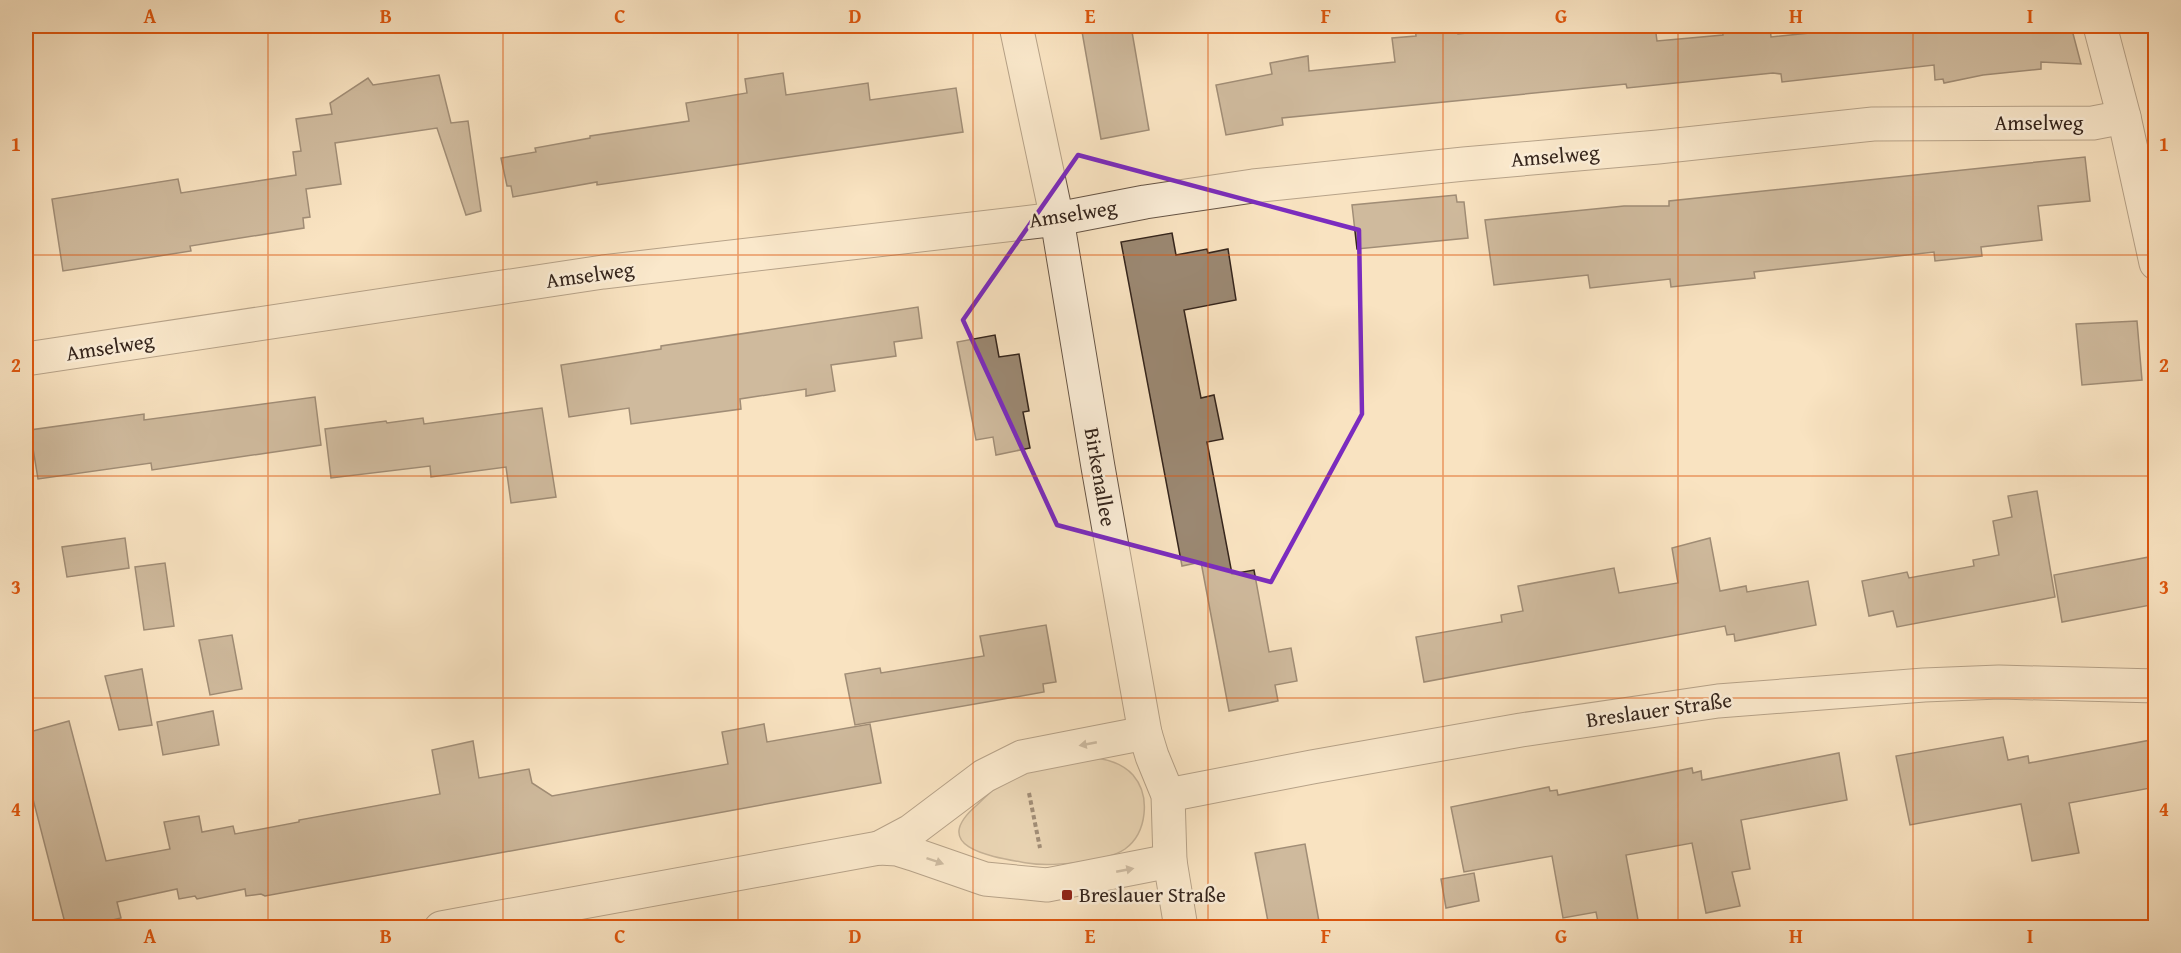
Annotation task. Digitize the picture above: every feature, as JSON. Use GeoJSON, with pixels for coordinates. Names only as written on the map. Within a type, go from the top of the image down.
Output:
{"type":"FeatureCollection","features":[{"type":"Feature","properties":{"kind":"street","name":"Birkenallee"},"geometry":{"type":"LineString","coordinates":[[1016,26],[1057,219],[1145,734],[1168,795],[1170,861],[1181,927]]}},
{"type":"Feature","properties":{"kind":"street"},"geometry":{"type":"LineString","coordinates":[[2100,26],[2136,130],[2156,263]]}},
{"type":"Feature","properties":{"kind":"street","name":"Amselweg"},"geometry":{"type":"LineString","coordinates":[[26,359],[603,272],[1057,219],[1145,202],[1253,186],[1873,124],[2093,123],[2136,130]]}},
{"type":"Feature","properties":{"kind":"street","name":"Breslauer Straße"},"geometry":{"type":"LineString","coordinates":[[1168,795],[1509,732],[1718,701],[1988,682],[2156,686]]}},
{"type":"Feature","properties":{"kind":"street"},"geometry":{"type":"LineString","coordinates":[[879,848],[911,831],[984,776],[1022,757],[1145,734]]}},
{"type":"Feature","properties":{"kind":"street"},"geometry":{"type":"LineString","coordinates":[[441,927],[879,848],[897,849],[985,879],[1047,885],[1170,861]]}},
{"type":"Feature","properties":{"kind":"path"},"geometry":{"type":"LineString","coordinates":[[1022,757],[1047,885]]}},
{"type":"Feature","properties":{"kind":"highlighted area"},"geometry":{"type":"Polygon","coordinates":[[[1078,155],[1359,230],[1362,414],[1271,582],[1057,525],[963,320],[1078,155]]]}},
{"type":"Feature","properties":{"kind":"shaded area"},"geometry":{"type":"Polygon","coordinates":[[[1097,758],[1116,763],[1129,771],[1139,784],[1142,793],[1144,814],[1142,824],[1138,834],[1125,849],[1092,860],[1063,864],[1037,864],[1013,861],[983,853],[970,848],[962,841],[959,831],[963,820],[1004,781],[1018,774],[1040,768],[1097,758]]]}},
{"type":"Feature","properties":{"kind":"building"},"geometry":{"type":"Polygon","coordinates":[[[1081,26],[1131,26],[1149,130],[1101,139],[1081,26]]]}},
{"type":"Feature","properties":{"kind":"building"},"geometry":{"type":"Polygon","coordinates":[[[1415,26],[1457,26],[1458,34],[1516,28],[1516,26],[1655,26],[1657,41],[1723,35],[1722,26],[1770,26],[1771,37],[1829,31],[1829,26],[2071,26],[2081,64],[2041,62],[2041,69],[1983,75],[1944,83],[1943,79],[1935,80],[1934,65],[1782,82],[1781,74],[1773,73],[1627,88],[1626,84],[1282,118],[1283,125],[1226,135],[1216,85],[1272,74],[1270,63],[1308,56],[1309,71],[1395,62],[1392,38],[1416,36],[1415,26]]]}},
{"type":"Feature","properties":{"kind":"building"},"geometry":{"type":"Polygon","coordinates":[[[783,73],[786,95],[868,83],[870,100],[956,88],[963,132],[597,185],[597,182],[513,197],[511,186],[507,186],[501,158],[536,152],[535,148],[590,138],[590,136],[689,121],[686,103],[747,93],[745,79],[783,73]]]}},
{"type":"Feature","properties":{"kind":"building"},"geometry":{"type":"Polygon","coordinates":[[[439,75],[451,123],[468,121],[481,211],[466,215],[437,128],[335,143],[341,184],[306,189],[310,217],[303,218],[304,228],[190,246],[191,251],[63,271],[52,199],[178,179],[181,193],[296,175],[293,152],[301,151],[296,119],[332,114],[330,103],[368,78],[373,85],[439,75]]]}},
{"type":"Feature","properties":{"kind":"building"},"geometry":{"type":"Polygon","coordinates":[[[2085,157],[2090,201],[2038,206],[2042,240],[1981,247],[1982,256],[1935,261],[1934,252],[1754,272],[1755,278],[1671,287],[1670,279],[1590,288],[1588,275],[1494,285],[1485,220],[1624,206],[1669,206],[1669,201],[2085,157]]]}},
{"type":"Feature","properties":{"kind":"building"},"geometry":{"type":"Polygon","coordinates":[[[1456,195],[1457,202],[1464,202],[1468,238],[1357,249],[1352,205],[1456,195]]]}},
{"type":"Feature","properties":{"kind":"building"},"geometry":{"type":"Polygon","coordinates":[[[1172,233],[1176,255],[1207,249],[1208,253],[1228,249],[1236,300],[1184,310],[1201,398],[1214,395],[1223,439],[1207,442],[1232,574],[1254,570],[1269,652],[1291,648],[1297,681],[1275,685],[1278,701],[1229,711],[1201,562],[1182,566],[1121,242],[1172,233]]]}},
{"type":"Feature","properties":{"kind":"building"},"geometry":{"type":"Polygon","coordinates":[[[918,307],[922,338],[894,342],[896,356],[831,365],[835,391],[806,396],[806,389],[740,399],[741,409],[631,424],[629,408],[569,417],[561,365],[661,349],[661,346],[918,307]]]}},
{"type":"Feature","properties":{"kind":"building"},"geometry":{"type":"Polygon","coordinates":[[[2137,321],[2142,380],[2082,385],[2076,324],[2137,321]]]}},
{"type":"Feature","properties":{"kind":"building"},"geometry":{"type":"Polygon","coordinates":[[[995,335],[999,357],[1019,354],[1029,411],[1023,412],[1030,448],[996,455],[993,437],[976,440],[957,342],[995,335]]]}},
{"type":"Feature","properties":{"kind":"building"},"geometry":{"type":"Polygon","coordinates":[[[315,397],[321,445],[152,470],[151,463],[38,479],[30,430],[144,414],[144,420],[315,397]]]}},
{"type":"Feature","properties":{"kind":"building"},"geometry":{"type":"Polygon","coordinates":[[[542,408],[556,497],[511,503],[506,467],[431,477],[430,466],[331,478],[325,429],[423,418],[424,424],[542,408]]]}},
{"type":"Feature","properties":{"kind":"building"},"geometry":{"type":"Polygon","coordinates":[[[2037,491],[2055,597],[1897,627],[1893,611],[1869,616],[1862,581],[1907,572],[1909,578],[1974,566],[1973,560],[1999,555],[1993,521],[2012,517],[2008,496],[2037,491]]]}},
{"type":"Feature","properties":{"kind":"building"},"geometry":{"type":"Polygon","coordinates":[[[125,538],[129,568],[67,577],[62,547],[125,538]]]}},
{"type":"Feature","properties":{"kind":"building"},"geometry":{"type":"Polygon","coordinates":[[[1710,538],[1720,591],[1746,586],[1747,592],[1808,581],[1816,625],[1735,641],[1734,634],[1727,635],[1725,626],[1424,682],[1416,637],[1502,622],[1501,615],[1523,611],[1518,586],[1614,568],[1619,593],[1678,583],[1672,548],[1710,538]]]}},
{"type":"Feature","properties":{"kind":"building"},"geometry":{"type":"Polygon","coordinates":[[[2149,557],[2156,604],[2062,622],[2054,575],[2149,557]]]}},
{"type":"Feature","properties":{"kind":"building"},"geometry":{"type":"Polygon","coordinates":[[[165,563],[174,626],[144,630],[135,567],[165,563]]]}},
{"type":"Feature","properties":{"kind":"building"},"geometry":{"type":"Polygon","coordinates":[[[1046,625],[1056,682],[1043,684],[1044,692],[855,725],[845,674],[880,668],[881,673],[984,656],[980,636],[1046,625]]]}},
{"type":"Feature","properties":{"kind":"building"},"geometry":{"type":"Polygon","coordinates":[[[232,635],[242,689],[210,695],[199,640],[232,635]]]}},
{"type":"Feature","properties":{"kind":"building"},"geometry":{"type":"Polygon","coordinates":[[[142,669],[152,725],[119,730],[105,676],[142,669]]]}},
{"type":"Feature","properties":{"kind":"building"},"geometry":{"type":"Polygon","coordinates":[[[213,711],[219,745],[163,755],[157,722],[213,711]]]}},
{"type":"Feature","properties":{"kind":"building"},"geometry":{"type":"Polygon","coordinates":[[[69,721],[106,861],[170,849],[164,822],[199,816],[202,832],[233,826],[235,834],[440,794],[432,750],[473,741],[479,778],[529,769],[532,783],[552,796],[728,764],[722,732],[764,724],[767,742],[870,724],[881,783],[265,896],[261,894],[246,896],[245,889],[197,899],[195,896],[179,899],[177,889],[117,902],[121,918],[83,927],[66,927],[26,772],[26,733],[69,721]]]}},
{"type":"Feature","properties":{"kind":"building"},"geometry":{"type":"Polygon","coordinates":[[[2003,737],[2008,760],[2028,756],[2029,763],[2156,739],[2156,787],[2069,803],[2079,853],[2032,861],[2021,804],[1910,825],[1896,756],[2003,737]]]}},
{"type":"Feature","properties":{"kind":"building"},"geometry":{"type":"Polygon","coordinates":[[[1839,753],[1847,800],[1741,820],[1750,869],[1732,872],[1740,906],[1706,913],[1692,843],[1626,855],[1638,920],[1599,927],[1596,912],[1563,918],[1552,856],[1464,872],[1451,807],[1549,787],[1550,791],[1557,790],[1558,795],[1692,768],[1693,773],[1701,771],[1702,780],[1839,753]]]}},
{"type":"Feature","properties":{"kind":"building"},"geometry":{"type":"Polygon","coordinates":[[[1305,844],[1320,927],[1269,927],[1255,853],[1305,844]]]}},
{"type":"Feature","properties":{"kind":"building"},"geometry":{"type":"Polygon","coordinates":[[[1474,873],[1479,901],[1446,908],[1441,879],[1474,873]]]}},
{"type":"Feature","properties":{"kind":"place","name":"Breslauer Straße"},"geometry":{"type":"Point","coordinates":[1067,895]}}]}
